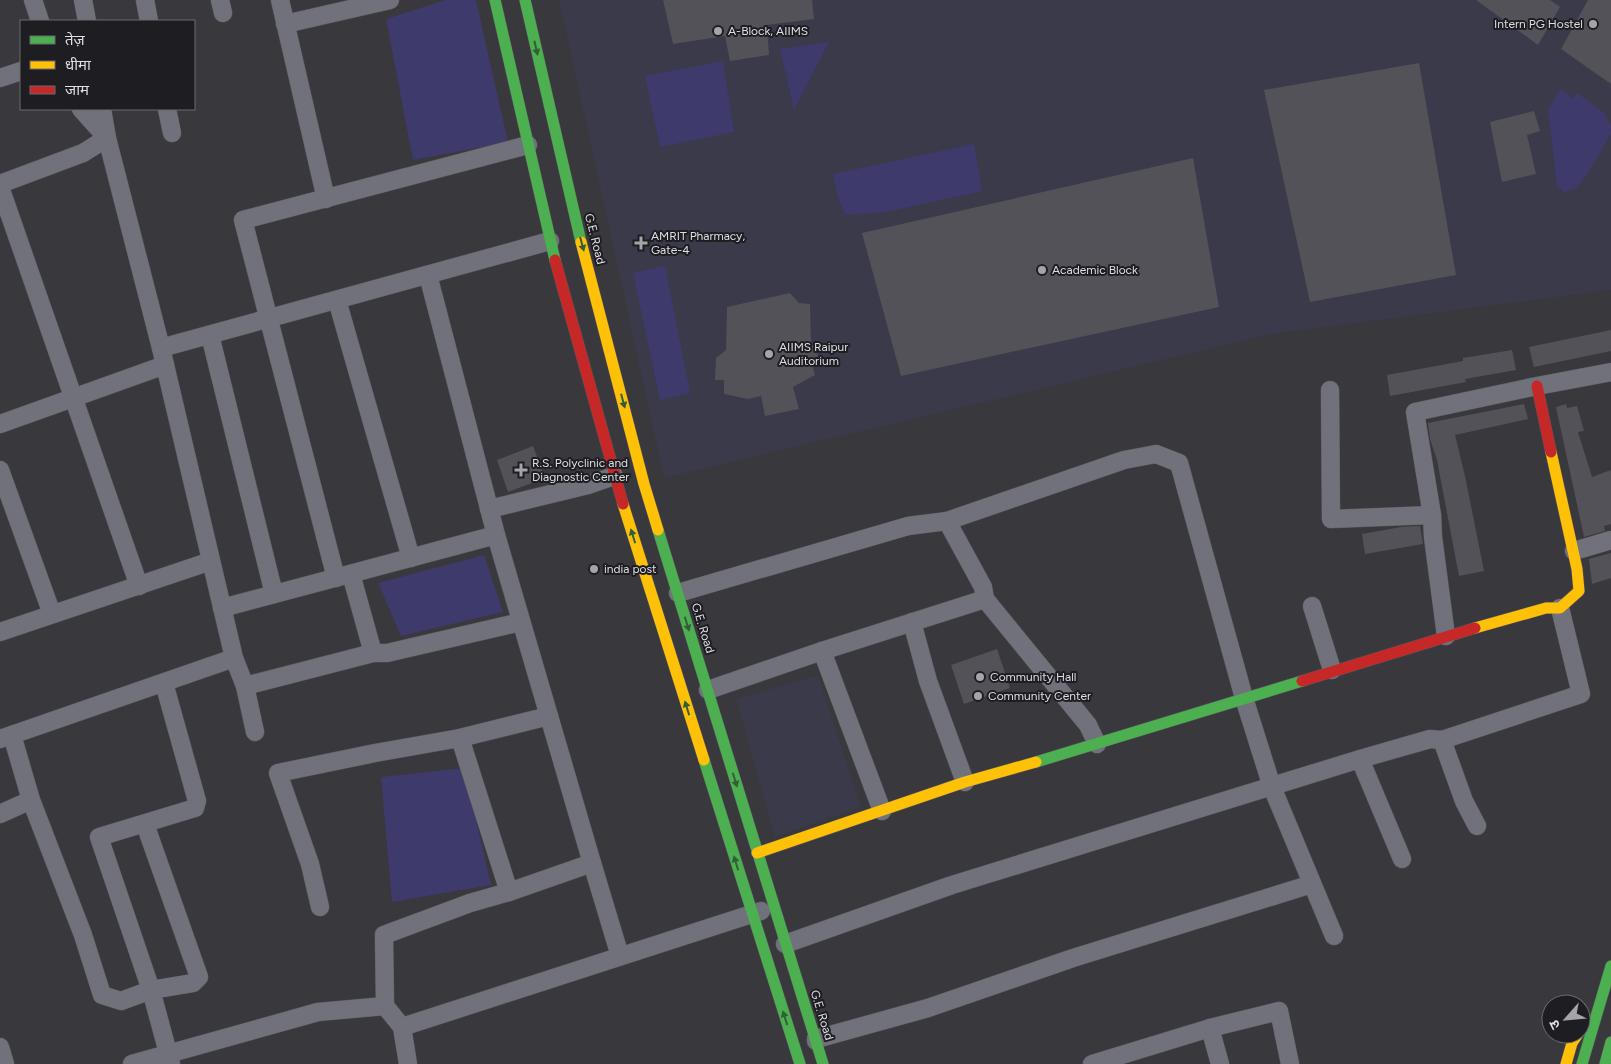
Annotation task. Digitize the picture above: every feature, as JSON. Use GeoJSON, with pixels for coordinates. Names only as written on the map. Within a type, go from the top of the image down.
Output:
{"type":"FeatureCollection","features":[{"type":"Feature","properties":{"kind":"main road"},"geometry":{"type":"LineString","coordinates":[[495,0],[550,241],[614,476],[800,1064]]}},
{"type":"Feature","properties":{"kind":"main road","name":"G.E. Road"},"geometry":{"type":"LineString","coordinates":[[525,0],[570,196],[644,484],[823,1064]]}},
{"type":"Feature","properties":{"kind":"main road"},"geometry":{"type":"LineString","coordinates":[[757,852],[882,812],[965,782],[1097,744],[1332,670],[1546,608],[1560,608],[1579,591],[1574,551],[1536,386]]}},
{"type":"Feature","properties":{"kind":"main road"},"geometry":{"type":"LineString","coordinates":[[1582,1064],[1611,966]]}},
{"type":"Feature","properties":{"kind":"main road"},"geometry":{"type":"LineString","coordinates":[[1591,1012],[1603,993]]}},
{"type":"Feature","properties":{"kind":"main road"},"geometry":{"type":"LineString","coordinates":[[1605,1064],[1611,1042]]}},
{"type":"Feature","properties":{"kind":"main road"},"geometry":{"type":"LineString","coordinates":[[1566,1064],[1572,1044]]}},
{"type":"Feature","properties":{"kind":"street"},"geometry":{"type":"LineString","coordinates":[[33,0],[40,20]]}},
{"type":"Feature","properties":{"kind":"street"},"geometry":{"type":"LineString","coordinates":[[84,0],[87,20]]}},
{"type":"Feature","properties":{"kind":"street"},"geometry":{"type":"LineString","coordinates":[[145,0],[149,20]]}},
{"type":"Feature","properties":{"kind":"street"},"geometry":{"type":"LineString","coordinates":[[280,0],[326,199]]}},
{"type":"Feature","properties":{"kind":"street"},"geometry":{"type":"LineString","coordinates":[[285,24],[380,1]]}},
{"type":"Feature","properties":{"kind":"street"},"geometry":{"type":"LineString","coordinates":[[0,78],[20,71]]}},
{"type":"Feature","properties":{"kind":"street"},"geometry":{"type":"LineString","coordinates":[[82,110],[107,138]]}},
{"type":"Feature","properties":{"kind":"street"},"geometry":{"type":"LineString","coordinates":[[102,110],[107,138],[163,357],[234,658],[245,686],[255,732]]}},
{"type":"Feature","properties":{"kind":"street"},"geometry":{"type":"LineString","coordinates":[[167,110],[172,133]]}},
{"type":"Feature","properties":{"kind":"street"},"geometry":{"type":"LineString","coordinates":[[107,138],[83,153],[0,186],[139,586]]}},
{"type":"Feature","properties":{"kind":"street"},"geometry":{"type":"LineString","coordinates":[[373,653],[344,576],[269,319],[243,220],[528,144]]}},
{"type":"Feature","properties":{"kind":"street"},"geometry":{"type":"LineString","coordinates":[[0,424],[74,396],[210,335],[550,241]]}},
{"type":"Feature","properties":{"kind":"street"},"geometry":{"type":"LineString","coordinates":[[428,275],[496,536],[620,956]]}},
{"type":"Feature","properties":{"kind":"street"},"geometry":{"type":"LineString","coordinates":[[337,300],[411,558]]}},
{"type":"Feature","properties":{"kind":"street"},"geometry":{"type":"LineString","coordinates":[[210,335],[274,594]]}},
{"type":"Feature","properties":{"kind":"street"},"geometry":{"type":"LineString","coordinates":[[1446,636],[1432,515],[1415,412],[1611,372]]}},
{"type":"Feature","properties":{"kind":"street"},"geometry":{"type":"LineString","coordinates":[[1330,390],[1330,519],[1432,515]]}},
{"type":"Feature","properties":{"kind":"street"},"geometry":{"type":"LineString","coordinates":[[678,593],[908,526],[947,521],[1124,460],[1156,454],[1179,463],[1244,698],[1272,787],[1334,936]]}},
{"type":"Feature","properties":{"kind":"street"},"geometry":{"type":"LineString","coordinates":[[0,470],[52,614]]}},
{"type":"Feature","properties":{"kind":"street"},"geometry":{"type":"LineString","coordinates":[[489,509],[588,485],[614,476]]}},
{"type":"Feature","properties":{"kind":"street"},"geometry":{"type":"LineString","coordinates":[[947,521],[983,587],[985,599],[1088,725],[1097,744]]}},
{"type":"Feature","properties":{"kind":"street"},"geometry":{"type":"LineString","coordinates":[[222,608],[496,536]]}},
{"type":"Feature","properties":{"kind":"street"},"geometry":{"type":"LineString","coordinates":[[1574,551],[1611,540]]}},
{"type":"Feature","properties":{"kind":"street"},"geometry":{"type":"LineString","coordinates":[[0,632],[211,561]]}},
{"type":"Feature","properties":{"kind":"street"},"geometry":{"type":"LineString","coordinates":[[708,690],[985,599]]}},
{"type":"Feature","properties":{"kind":"street"},"geometry":{"type":"LineString","coordinates":[[1312,606],[1332,670]]}},
{"type":"Feature","properties":{"kind":"street"},"geometry":{"type":"LineString","coordinates":[[785,944],[952,885],[1360,759],[1430,740],[1442,740],[1580,694],[1560,608]]}},
{"type":"Feature","properties":{"kind":"street"},"geometry":{"type":"LineString","coordinates":[[245,686],[373,653],[387,653],[521,622]]}},
{"type":"Feature","properties":{"kind":"street"},"geometry":{"type":"LineString","coordinates":[[912,622],[928,681],[965,782]]}},
{"type":"Feature","properties":{"kind":"street"},"geometry":{"type":"LineString","coordinates":[[822,651],[882,812]]}},
{"type":"Feature","properties":{"kind":"street"},"geometry":{"type":"LineString","coordinates":[[145,824],[199,977],[193,983],[151,990],[121,1001],[102,995],[83,934],[6,737],[234,658]]}},
{"type":"Feature","properties":{"kind":"street"},"geometry":{"type":"LineString","coordinates":[[164,683],[197,802],[195,808],[99,837],[151,990],[169,1059]]}},
{"type":"Feature","properties":{"kind":"street"},"geometry":{"type":"LineString","coordinates":[[320,907],[310,864],[278,773],[460,738],[549,716]]}},
{"type":"Feature","properties":{"kind":"street"},"geometry":{"type":"LineString","coordinates":[[460,738],[509,892]]}},
{"type":"Feature","properties":{"kind":"street"},"geometry":{"type":"LineString","coordinates":[[1442,740],[1464,801],[1477,826]]}},
{"type":"Feature","properties":{"kind":"street"},"geometry":{"type":"LineString","coordinates":[[1360,759],[1402,859]]}},
{"type":"Feature","properties":{"kind":"street"},"geometry":{"type":"LineString","coordinates":[[0,814],[31,800]]}},
{"type":"Feature","properties":{"kind":"street"},"geometry":{"type":"LineString","coordinates":[[408,1064],[402,1027],[385,1006],[384,935],[470,903],[509,892],[592,863]]}},
{"type":"Feature","properties":{"kind":"street"},"geometry":{"type":"LineString","coordinates":[[816,1040],[928,1008],[1073,958],[1312,884]]}},
{"type":"Feature","properties":{"kind":"street"},"geometry":{"type":"LineString","coordinates":[[402,1027],[752,913],[774,908]]}},
{"type":"Feature","properties":{"kind":"street"},"geometry":{"type":"LineString","coordinates":[[132,1064],[169,1059],[318,1012],[385,1006]]}},
{"type":"Feature","properties":{"kind":"street"},"geometry":{"type":"LineString","coordinates":[[1092,1064],[1210,1028],[1278,1011],[1290,1064]]}},
{"type":"Feature","properties":{"kind":"street"},"geometry":{"type":"LineString","coordinates":[[1210,1028],[1220,1064]]}},
{"type":"Feature","properties":{"kind":"street"},"geometry":{"type":"LineString","coordinates":[[0,1047],[5,1064]]}},
{"type":"Feature","properties":{"kind":"shaded area"},"geometry":{"type":"Polygon","coordinates":[[[445,0],[476,0],[508,142],[413,160],[386,19],[445,0]]]}},
{"type":"Feature","properties":{"kind":"shaded area"},"geometry":{"type":"Polygon","coordinates":[[[559,0],[1611,0],[1611,290],[1272,334],[664,478],[559,0]]]}},
{"type":"Feature","properties":{"kind":"shaded area"},"geometry":{"type":"Polygon","coordinates":[[[829,42],[794,109],[780,49],[829,42]]]}},
{"type":"Feature","properties":{"kind":"shaded area"},"geometry":{"type":"Polygon","coordinates":[[[723,61],[734,132],[660,147],[645,76],[723,61]]]}},
{"type":"Feature","properties":{"kind":"shaded area"},"geometry":{"type":"Polygon","coordinates":[[[1561,89],[1573,99],[1577,93],[1604,113],[1611,126],[1611,134],[1586,176],[1575,189],[1564,192],[1557,186],[1548,109],[1561,89]]]}},
{"type":"Feature","properties":{"kind":"shaded area"},"geometry":{"type":"Polygon","coordinates":[[[974,144],[982,191],[886,212],[845,215],[838,197],[833,174],[974,144]]]}},
{"type":"Feature","properties":{"kind":"shaded area"},"geometry":{"type":"Polygon","coordinates":[[[665,266],[690,393],[660,400],[633,273],[665,266]]]}},
{"type":"Feature","properties":{"kind":"shaded area"},"geometry":{"type":"Polygon","coordinates":[[[484,555],[503,612],[401,636],[378,583],[484,555]]]}},
{"type":"Feature","properties":{"kind":"shaded area"},"geometry":{"type":"Polygon","coordinates":[[[818,675],[861,807],[775,837],[736,699],[818,675]]]}},
{"type":"Feature","properties":{"kind":"shaded area"},"geometry":{"type":"Polygon","coordinates":[[[464,768],[491,885],[392,902],[381,777],[464,768]]]}},
{"type":"Feature","properties":{"kind":"building","name":"A-Block, AIIMS"},"geometry":{"type":"Polygon","coordinates":[[[663,0],[812,0],[814,19],[767,25],[769,55],[730,61],[725,36],[673,44],[663,0]]]}},
{"type":"Feature","properties":{"kind":"building","name":"Intern PG Hostel"},"geometry":{"type":"Polygon","coordinates":[[[1476,0],[1550,0],[1560,7],[1538,45],[1476,0]]]}},
{"type":"Feature","properties":{"kind":"building","name":"Intern PG Hostel"},"geometry":{"type":"Polygon","coordinates":[[[1588,0],[1611,0],[1611,84],[1561,49],[1588,0]]]}},
{"type":"Feature","properties":{"kind":"building"},"geometry":{"type":"Polygon","coordinates":[[[1419,63],[1456,275],[1310,302],[1264,90],[1419,63]]]}},
{"type":"Feature","properties":{"kind":"building"},"geometry":{"type":"Polygon","coordinates":[[[1534,111],[1540,131],[1527,135],[1536,174],[1502,182],[1490,122],[1534,111]]]}},
{"type":"Feature","properties":{"kind":"building","name":"Academic Block"},"geometry":{"type":"Polygon","coordinates":[[[1193,158],[1219,307],[901,376],[862,233],[1193,158]]]}},
{"type":"Feature","properties":{"kind":"building","name":"AIIMS Raipur Auditorium"},"geometry":{"type":"Polygon","coordinates":[[[790,293],[799,303],[810,304],[811,341],[819,358],[812,364],[815,375],[793,387],[799,409],[765,416],[761,396],[748,399],[724,394],[724,380],[715,380],[716,358],[726,350],[727,307],[790,293]]]}},
{"type":"Feature","properties":{"kind":"building"},"geometry":{"type":"Polygon","coordinates":[[[1611,330],[1611,351],[1534,367],[1529,347],[1611,330]]]}},
{"type":"Feature","properties":{"kind":"building"},"geometry":{"type":"Polygon","coordinates":[[[1512,350],[1516,370],[1465,379],[1466,382],[1390,396],[1387,375],[1463,361],[1463,358],[1512,350]]]}},
{"type":"Feature","properties":{"kind":"building"},"geometry":{"type":"Polygon","coordinates":[[[1524,404],[1528,419],[1455,435],[1484,571],[1459,576],[1428,423],[1524,404]]]}},
{"type":"Feature","properties":{"kind":"building"},"geometry":{"type":"Polygon","coordinates":[[[1566,404],[1567,408],[1577,406],[1584,431],[1578,432],[1592,477],[1611,470],[1611,524],[1604,526],[1605,531],[1584,537],[1556,407],[1566,404]]]}},
{"type":"Feature","properties":{"kind":"building"},"geometry":{"type":"Polygon","coordinates":[[[533,446],[545,478],[508,492],[497,460],[533,446]]]}},
{"type":"Feature","properties":{"kind":"building"},"geometry":{"type":"Polygon","coordinates":[[[1420,526],[1423,544],[1365,554],[1362,534],[1401,527],[1420,526]]]}},
{"type":"Feature","properties":{"kind":"building"},"geometry":{"type":"Polygon","coordinates":[[[1611,553],[1611,578],[1592,584],[1589,559],[1611,553]]]}},
{"type":"Feature","properties":{"kind":"building","name":"Community Hall"},"geometry":{"type":"Polygon","coordinates":[[[997,649],[1010,688],[964,704],[951,665],[997,649]]]}},
{"type":"Feature","properties":{"kind":"traffic: fast"},"geometry":{"type":"LineString","coordinates":[[495,0],[555,260]]}},
{"type":"Feature","properties":{"kind":"traffic: fast"},"geometry":{"type":"LineString","coordinates":[[525,0],[581,242]]}},
{"type":"Feature","properties":{"kind":"traffic: fast"},"geometry":{"type":"LineString","coordinates":[[658,530],[823,1064]]}},
{"type":"Feature","properties":{"kind":"traffic: fast"},"geometry":{"type":"LineString","coordinates":[[1036,762],[1302,681]]}},
{"type":"Feature","properties":{"kind":"traffic: fast"},"geometry":{"type":"LineString","coordinates":[[704,760],[800,1064]]}},
{"type":"Feature","properties":{"kind":"traffic: fast"},"geometry":{"type":"LineString","coordinates":[[1582,1064],[1611,966]]}},
{"type":"Feature","properties":{"kind":"traffic: fast"},"geometry":{"type":"LineString","coordinates":[[1605,1064],[1611,1042]]}},
{"type":"Feature","properties":{"kind":"traffic: slow"},"geometry":{"type":"LineString","coordinates":[[581,242],[644,484],[658,530]]}},
{"type":"Feature","properties":{"kind":"traffic: slow"},"geometry":{"type":"LineString","coordinates":[[1475,628],[1546,608],[1560,608],[1579,591],[1577,569],[1551,452]]}},
{"type":"Feature","properties":{"kind":"traffic: slow"},"geometry":{"type":"LineString","coordinates":[[623,504],[704,760]]}},
{"type":"Feature","properties":{"kind":"traffic: slow"},"geometry":{"type":"LineString","coordinates":[[757,853],[965,782],[1036,762]]}},
{"type":"Feature","properties":{"kind":"traffic: slow"},"geometry":{"type":"LineString","coordinates":[[1566,1064],[1572,1044]]}},
{"type":"Feature","properties":{"kind":"traffic: jam"},"geometry":{"type":"LineString","coordinates":[[555,260],[623,504]]}},
{"type":"Feature","properties":{"kind":"traffic: jam"},"geometry":{"type":"LineString","coordinates":[[1537,386],[1551,452]]}},
{"type":"Feature","properties":{"kind":"traffic: jam"},"geometry":{"type":"LineString","coordinates":[[1302,681],[1475,628]]}},
{"type":"Feature","properties":{"kind":"place","name":"Intern PG Hostel"},"geometry":{"type":"Point","coordinates":[1593,24]}},
{"type":"Feature","properties":{"kind":"place","name":"A-Block, AIIMS"},"geometry":{"type":"Point","coordinates":[718,31]}},
{"type":"Feature","properties":{"kind":"place","name":"AMRIT Pharmacy, Gate-4"},"geometry":{"type":"Point","coordinates":[641,243]}},
{"type":"Feature","properties":{"kind":"place","name":"Academic Block"},"geometry":{"type":"Point","coordinates":[1042,270]}},
{"type":"Feature","properties":{"kind":"place","name":"AIIMS Raipur Auditorium"},"geometry":{"type":"Point","coordinates":[769,354]}},
{"type":"Feature","properties":{"kind":"place","name":"R.S. Polyclinic and Diagnostic Center"},"geometry":{"type":"Point","coordinates":[521,470]}},
{"type":"Feature","properties":{"kind":"place","name":"india post"},"geometry":{"type":"Point","coordinates":[594,569]}},
{"type":"Feature","properties":{"kind":"place","name":"Community Hall"},"geometry":{"type":"Point","coordinates":[980,677]}},
{"type":"Feature","properties":{"kind":"place","name":"Community Center"},"geometry":{"type":"Point","coordinates":[978,696]}}]}
